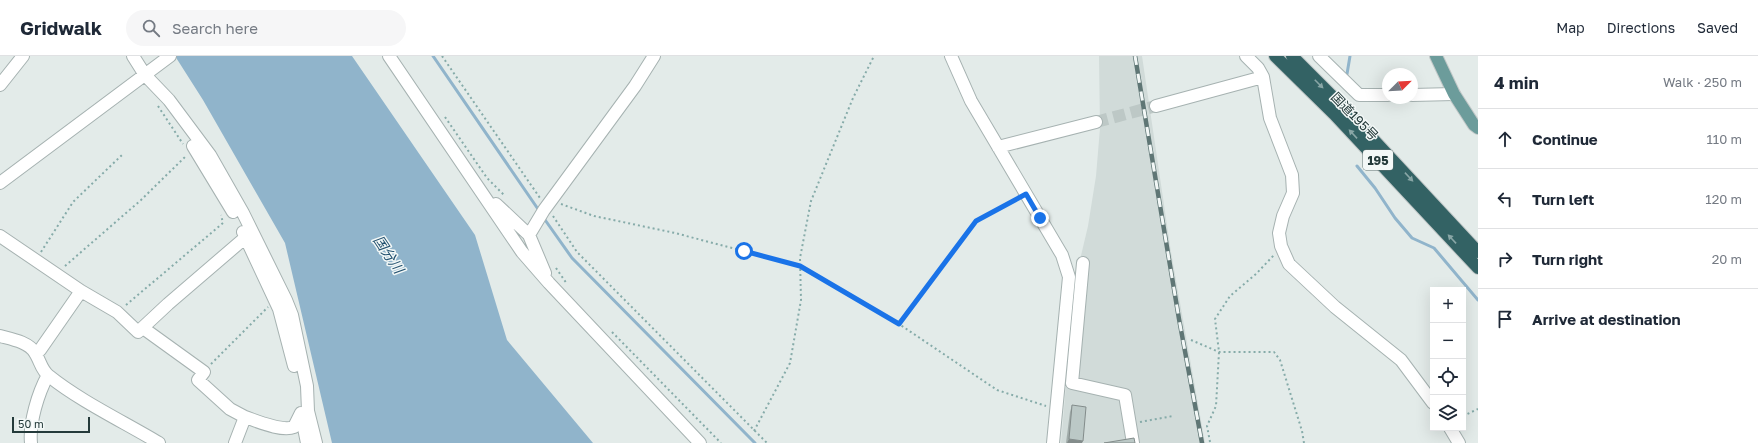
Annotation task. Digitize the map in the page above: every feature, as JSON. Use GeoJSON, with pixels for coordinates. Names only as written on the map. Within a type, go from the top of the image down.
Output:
{"type":"FeatureCollection","features":[{"type":"Feature","properties":{"kind":"highway","name":"国道195号"},"geometry":{"type":"LineString","coordinates":[[1275,56],[1334,114],[1478,268]]}},
{"type":"Feature","properties":{"kind":"highway","name":"国道195号"},"geometry":{"type":"LineString","coordinates":[[1292,56],[1350,115],[1478,252]]}},
{"type":"Feature","properties":{"kind":"main road"},"geometry":{"type":"LineString","coordinates":[[1436,56],[1454,94],[1474,125],[1478,128]]}},
{"type":"Feature","properties":{"kind":"street"},"geometry":{"type":"LineString","coordinates":[[0,86],[23,56]]}},
{"type":"Feature","properties":{"kind":"street"},"geometry":{"type":"LineString","coordinates":[[133,56],[149,72],[158,98],[200,155],[224,197],[241,219],[246,237],[275,300],[285,329],[300,390],[301,413],[306,443]]}},
{"type":"Feature","properties":{"kind":"street"},"geometry":{"type":"LineString","coordinates":[[0,183],[170,56]]}},
{"type":"Feature","properties":{"kind":"street"},"geometry":{"type":"LineString","coordinates":[[389,56],[522,252],[549,283],[700,443]]}},
{"type":"Feature","properties":{"kind":"street"},"geometry":{"type":"LineString","coordinates":[[532,231],[547,205],[635,86],[654,56]]}},
{"type":"Feature","properties":{"kind":"street"},"geometry":{"type":"LineString","coordinates":[[951,56],[971,101],[1062,255],[1069,277],[1053,443]]}},
{"type":"Feature","properties":{"kind":"street"},"geometry":{"type":"LineString","coordinates":[[1246,56],[1258,68],[1263,76],[1270,118],[1292,175],[1293,193],[1283,216],[1280,233],[1281,246],[1289,264],[1335,307],[1401,360],[1430,399]]}},
{"type":"Feature","properties":{"kind":"street"},"geometry":{"type":"LineString","coordinates":[[1319,56],[1359,95],[1382,95]]}},
{"type":"Feature","properties":{"kind":"street"},"geometry":{"type":"LineString","coordinates":[[1156,106],[1263,76]]}},
{"type":"Feature","properties":{"kind":"street"},"geometry":{"type":"LineString","coordinates":[[154,85],[169,100],[210,155],[241,219],[292,315],[308,386],[308,410],[316,443]]}},
{"type":"Feature","properties":{"kind":"street"},"geometry":{"type":"LineString","coordinates":[[1418,95],[1454,94]]}},
{"type":"Feature","properties":{"kind":"street"},"geometry":{"type":"LineString","coordinates":[[998,147],[1096,122]]}},
{"type":"Feature","properties":{"kind":"street"},"geometry":{"type":"LineString","coordinates":[[478,187],[532,231],[549,283]]}},
{"type":"Feature","properties":{"kind":"street"},"geometry":{"type":"LineString","coordinates":[[0,236],[82,291],[117,312],[138,332],[168,304],[246,237]]}},
{"type":"Feature","properties":{"kind":"street"},"geometry":{"type":"LineString","coordinates":[[1083,263],[1072,383],[1125,396],[1133,443]]}},
{"type":"Feature","properties":{"kind":"street"},"geometry":{"type":"LineString","coordinates":[[35,352],[40,350],[82,291]]}},
{"type":"Feature","properties":{"kind":"street"},"geometry":{"type":"LineString","coordinates":[[143,328],[204,372],[198,380],[230,409],[245,417],[271,426],[290,429],[294,427],[301,413]]}},
{"type":"Feature","properties":{"kind":"street"},"geometry":{"type":"LineString","coordinates":[[0,336],[21,342],[35,352],[40,365],[48,375],[158,443]]}},
{"type":"Feature","properties":{"kind":"street"},"geometry":{"type":"LineString","coordinates":[[31,443],[30,435],[40,390],[48,375]]}},
{"type":"Feature","properties":{"kind":"street"},"geometry":{"type":"LineString","coordinates":[[235,443],[245,417]]}},
{"type":"Feature","properties":{"kind":"street"},"geometry":{"type":"LineString","coordinates":[[1452,431],[1459,443]]}},
{"type":"Feature","properties":{"kind":"path"},"geometry":{"type":"LineString","coordinates":[[442,56],[547,205],[577,252],[767,443]]}},
{"type":"Feature","properties":{"kind":"path"},"geometry":{"type":"LineString","coordinates":[[754,430],[790,363],[801,300],[800,258],[811,201],[852,98],[874,56]]}},
{"type":"Feature","properties":{"kind":"path"},"geometry":{"type":"LineString","coordinates":[[442,112],[487,178],[509,200]]}},
{"type":"Feature","properties":{"kind":"path"},"geometry":{"type":"LineString","coordinates":[[56,273],[141,200],[190,153]]}},
{"type":"Feature","properties":{"kind":"path"},"geometry":{"type":"LineString","coordinates":[[37,260],[73,202],[123,154]]}},
{"type":"Feature","properties":{"kind":"path"},"geometry":{"type":"LineString","coordinates":[[899,324],[976,221],[1026,194]]}},
{"type":"Feature","properties":{"kind":"path"},"geometry":{"type":"LineString","coordinates":[[117,312],[223,223],[219,208],[224,197]]}},
{"type":"Feature","properties":{"kind":"path"},"geometry":{"type":"LineString","coordinates":[[547,205],[675,232],[800,266],[899,324],[997,390],[1056,409]]}},
{"type":"Feature","properties":{"kind":"path"},"geometry":{"type":"LineString","coordinates":[[1210,442],[1208,426],[1216,406],[1219,352],[1215,319],[1230,296],[1256,274],[1281,246]]}},
{"type":"Feature","properties":{"kind":"path"},"geometry":{"type":"LineString","coordinates":[[553,264],[570,289]]}},
{"type":"Feature","properties":{"kind":"path"},"geometry":{"type":"LineString","coordinates":[[204,372],[275,300]]}},
{"type":"Feature","properties":{"kind":"path"},"geometry":{"type":"LineString","coordinates":[[609,329],[720,443]]}},
{"type":"Feature","properties":{"kind":"path"},"geometry":{"type":"LineString","coordinates":[[1191,340],[1219,352],[1274,352],[1280,360],[1302,431],[1304,443]]}},
{"type":"Feature","properties":{"kind":"path"},"geometry":{"type":"LineString","coordinates":[[1466,415],[1478,409]]}},
{"type":"Feature","properties":{"kind":"path"},"geometry":{"type":"LineString","coordinates":[[1130,423],[1173,416]]}},
{"type":"Feature","properties":{"kind":"shaded area"},"geometry":{"type":"Polygon","coordinates":[[[1099,56],[1142,56],[1171,252],[1205,443],[1061,443],[1075,281],[1088,226],[1096,176],[1100,128],[1099,56]]]}},
{"type":"Feature","properties":{"kind":"water","name":"国分川"},"geometry":{"type":"Polygon","coordinates":[[[175,56],[352,56],[475,235],[507,340],[593,443],[332,443],[285,243],[203,100],[175,56]]]}},
{"type":"Feature","properties":{"kind":"building"},"geometry":{"type":"Polygon","coordinates":[[[1072,405],[1086,407],[1083,441],[1069,439],[1072,405]]]}},
{"type":"Feature","properties":{"kind":"building"},"geometry":{"type":"Polygon","coordinates":[[[1134,438],[1135,443],[1104,443],[1134,438]]]}},
{"type":"Feature","properties":{"kind":"waterway"},"geometry":{"type":"LineString","coordinates":[[433,56],[540,212]]}},
{"type":"Feature","properties":{"kind":"waterway"},"geometry":{"type":"LineString","coordinates":[[1347,74],[1350,56]]}},
{"type":"Feature","properties":{"kind":"waterway"},"geometry":{"type":"LineString","coordinates":[[1357,166],[1375,188],[1395,218],[1412,238],[1434,248],[1478,300]]}},
{"type":"Feature","properties":{"kind":"waterway"},"geometry":{"type":"LineString","coordinates":[[543,217],[572,258],[755,443]]}},
{"type":"Feature","properties":{"kind":"tunnel"},"geometry":{"type":"LineString","coordinates":[[1096,122],[1156,106]]}},
{"type":"Feature","properties":{"kind":"railway"},"geometry":{"type":"LineString","coordinates":[[1135,56],[1179,319],[1202,443]]}},
{"type":"Feature","properties":{"kind":"route"},"geometry":{"type":"LineString","coordinates":[[744,251],[800,266],[899,324],[976,221],[1026,194],[1040,218]]}}]}
